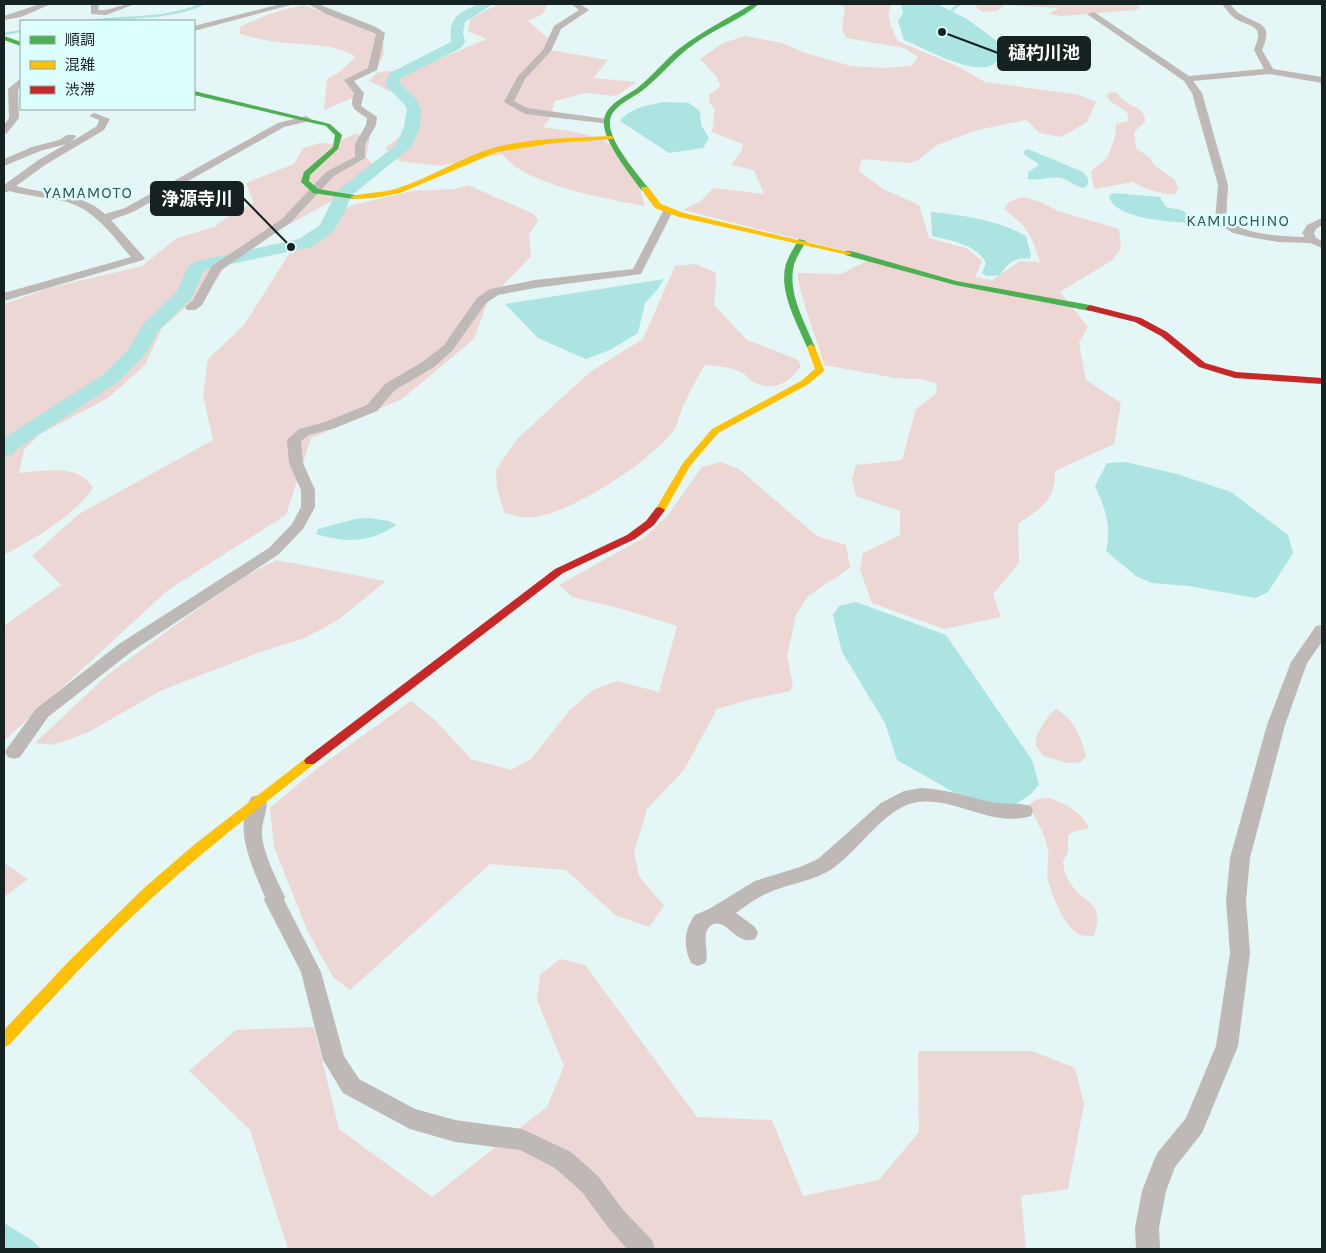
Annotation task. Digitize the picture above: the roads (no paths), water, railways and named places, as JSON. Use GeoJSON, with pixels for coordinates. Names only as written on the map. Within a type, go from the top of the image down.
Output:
{"type":"FeatureCollection","features":[{"type":"Feature","properties":{"kind":"street"},"geometry":{"type":"LineString","coordinates":[[4,18],[47,4]]}},
{"type":"Feature","properties":{"kind":"street"},"geometry":{"type":"LineString","coordinates":[[95,4],[94,12],[106,13],[131,4]]}},
{"type":"Feature","properties":{"kind":"street"},"geometry":{"type":"LineString","coordinates":[[195,29],[290,4]]}},
{"type":"Feature","properties":{"kind":"street"},"geometry":{"type":"LineString","coordinates":[[191,307],[198,302],[216,268],[286,221],[319,192],[330,174],[360,158],[360,144],[371,125],[372,116],[357,107],[359,94],[349,80],[372,70],[381,33],[364,24],[325,12],[312,4]]}},
{"type":"Feature","properties":{"kind":"street"},"geometry":{"type":"LineString","coordinates":[[575,4],[585,10],[557,28],[547,51],[521,78],[509,102],[526,111],[607,122]]}},
{"type":"Feature","properties":{"kind":"street"},"geometry":{"type":"LineString","coordinates":[[756,4],[698,39],[673,57],[644,86],[613,109],[607,122],[611,138],[647,193],[658,206],[668,211],[802,241],[955,284],[1090,308],[1138,320],[1164,334],[1202,365],[1221,372],[1235,375],[1322,381]]}},
{"type":"Feature","properties":{"kind":"street"},"geometry":{"type":"LineString","coordinates":[[1226,4],[1237,16],[1258,25],[1262,31],[1264,38],[1258,50],[1270,71]]}},
{"type":"Feature","properties":{"kind":"street"},"geometry":{"type":"LineString","coordinates":[[1091,14],[1187,80],[1197,94],[1223,185],[1220,220],[1224,225],[1250,233],[1282,239],[1317,242]]}},
{"type":"Feature","properties":{"kind":"street"},"geometry":{"type":"LineString","coordinates":[[4,38],[20,44]]}},
{"type":"Feature","properties":{"kind":"street"},"geometry":{"type":"LineString","coordinates":[[1187,80],[1270,71],[1322,80]]}},
{"type":"Feature","properties":{"kind":"street"},"geometry":{"type":"LineString","coordinates":[[4,131],[14,118],[13,89],[20,81]]}},
{"type":"Feature","properties":{"kind":"street"},"geometry":{"type":"LineString","coordinates":[[195,93],[328,125],[339,135],[336,148],[305,177],[305,182],[319,192],[355,197],[374,196],[397,190],[495,150],[554,142],[611,138]]}},
{"type":"Feature","properties":{"kind":"street"},"geometry":{"type":"LineString","coordinates":[[4,162],[36,149],[68,140],[93,119],[96,112],[105,119],[101,128],[41,163],[6,188]]}},
{"type":"Feature","properties":{"kind":"street"},"geometry":{"type":"LineString","coordinates":[[102,219],[129,210],[281,125],[306,119]]}},
{"type":"Feature","properties":{"kind":"street"},"geometry":{"type":"LineString","coordinates":[[4,297],[139,258],[86,204],[6,188]]}},
{"type":"Feature","properties":{"kind":"street"},"geometry":{"type":"LineString","coordinates":[[14,752],[42,713],[125,648],[274,551],[298,526],[308,507],[308,490],[296,463],[294,440],[304,432],[330,425],[372,408],[390,387],[429,364],[448,348],[463,330],[481,300],[494,292],[535,284],[637,272],[668,211]]}},
{"type":"Feature","properties":{"kind":"street"},"geometry":{"type":"LineString","coordinates":[[1317,242],[1308,233],[1311,227],[1322,221]]}},
{"type":"Feature","properties":{"kind":"street"},"geometry":{"type":"LineString","coordinates":[[4,1040],[53,987],[144,898],[199,849],[559,571],[631,537],[650,523],[686,465],[715,431],[804,383],[820,370],[794,301],[790,282],[789,269],[802,241]]}},
{"type":"Feature","properties":{"kind":"street"},"geometry":{"type":"LineString","coordinates":[[1148,1249],[1147,1228],[1154,1191],[1166,1160],[1194,1125],[1227,1046],[1240,953],[1236,901],[1240,858],[1276,725],[1299,662],[1322,630]]}},
{"type":"Feature","properties":{"kind":"street"},"geometry":{"type":"LineString","coordinates":[[698,958],[695,940],[696,931],[703,921],[716,915],[751,892],[769,884],[806,874],[827,863],[897,801],[925,794],[1001,811],[1024,811]]}},
{"type":"Feature","properties":{"kind":"street"},"geometry":{"type":"LineString","coordinates":[[258,802],[252,832],[260,863],[275,897],[274,900],[311,972],[334,1060],[351,1086],[410,1118],[455,1131],[522,1140],[563,1160],[590,1184],[615,1218],[643,1249]]}},
{"type":"Feature","properties":{"kind":"street"},"geometry":{"type":"LineString","coordinates":[[716,915],[730,919],[748,933]]}},
{"type":"Feature","properties":{"kind":"water"},"geometry":{"type":"Polygon","coordinates":[[[901,4],[937,4],[967,19],[998,42],[1005,55],[991,65],[976,67],[955,62],[904,40],[898,21],[903,13],[901,4]]]}},
{"type":"Feature","properties":{"kind":"water"},"geometry":{"type":"Polygon","coordinates":[[[663,102],[689,103],[700,111],[701,125],[709,138],[703,148],[669,153],[620,121],[634,110],[663,102]]]}},
{"type":"Feature","properties":{"kind":"water"},"geometry":{"type":"Polygon","coordinates":[[[1028,149],[1083,172],[1088,178],[1088,184],[1084,188],[1061,178],[1028,179],[1028,172],[1039,165],[1023,152],[1028,149]]]}},
{"type":"Feature","properties":{"kind":"water"},"geometry":{"type":"Polygon","coordinates":[[[1114,193],[1160,197],[1166,207],[1181,210],[1194,218],[1195,223],[1160,220],[1133,215],[1113,204],[1109,196],[1114,193]]]}},
{"type":"Feature","properties":{"kind":"water"},"geometry":{"type":"Polygon","coordinates":[[[931,212],[980,219],[1015,230],[1026,236],[1031,255],[1030,259],[1016,260],[1009,264],[1000,275],[987,276],[982,273],[986,263],[976,251],[963,244],[932,236],[931,212]]]}},
{"type":"Feature","properties":{"kind":"water"},"geometry":{"type":"Polygon","coordinates":[[[664,279],[645,303],[638,333],[610,350],[586,359],[538,338],[505,304],[664,279]]]}},
{"type":"Feature","properties":{"kind":"water"},"geometry":{"type":"Polygon","coordinates":[[[1125,462],[1177,474],[1231,492],[1288,535],[1293,553],[1268,592],[1255,598],[1189,586],[1152,583],[1136,576],[1106,551],[1108,526],[1102,502],[1095,486],[1107,463],[1125,462]]]}},
{"type":"Feature","properties":{"kind":"water"},"geometry":{"type":"Polygon","coordinates":[[[369,518],[389,521],[396,525],[377,535],[357,540],[337,539],[316,534],[318,529],[355,519],[369,518]]]}},
{"type":"Feature","properties":{"kind":"water"},"geometry":{"type":"Polygon","coordinates":[[[856,602],[946,635],[1032,760],[1039,785],[1030,795],[1011,807],[957,794],[897,760],[885,723],[842,652],[833,615],[839,606],[856,602]]]}},
{"type":"Feature","properties":{"kind":"water"},"geometry":{"type":"Polygon","coordinates":[[[4,1223],[33,1241],[41,1249],[4,1249],[4,1223]]]}},
{"type":"Feature","properties":{"kind":"waterway"},"geometry":{"type":"LineString","coordinates":[[100,20],[175,13],[203,4]]}},
{"type":"Feature","properties":{"kind":"waterway"},"geometry":{"type":"LineString","coordinates":[[4,450],[9,444],[111,378],[136,353],[151,327],[184,295],[195,269],[201,265],[305,243],[327,228],[336,213],[343,194],[403,147],[412,127],[414,109],[411,102],[392,84],[395,76],[456,45],[458,42],[457,26],[459,21],[467,13],[487,4]]}},
{"type":"Feature","properties":{"kind":"waterway"},"geometry":{"type":"LineString","coordinates":[[948,17],[953,9],[960,4]]}},
{"type":"Feature","properties":{"kind":"waterway"},"geometry":{"type":"LineString","coordinates":[[4,34],[20,31]]}},
{"type":"Feature","properties":{"kind":"place","name":"樋杓川池"},"geometry":{"type":"Point","coordinates":[942,32]}},
{"type":"Feature","properties":{"kind":"place","name":"浄源寺川"},"geometry":{"type":"Point","coordinates":[291,247]}},
{"type":"Feature","properties":{"kind":"district","name":"YAMAMOTO"},"geometry":{"type":"Point","coordinates":[88,192]}},
{"type":"Feature","properties":{"kind":"district","name":"KAMIUCHINO"},"geometry":{"type":"Point","coordinates":[1238,220]}}]}
